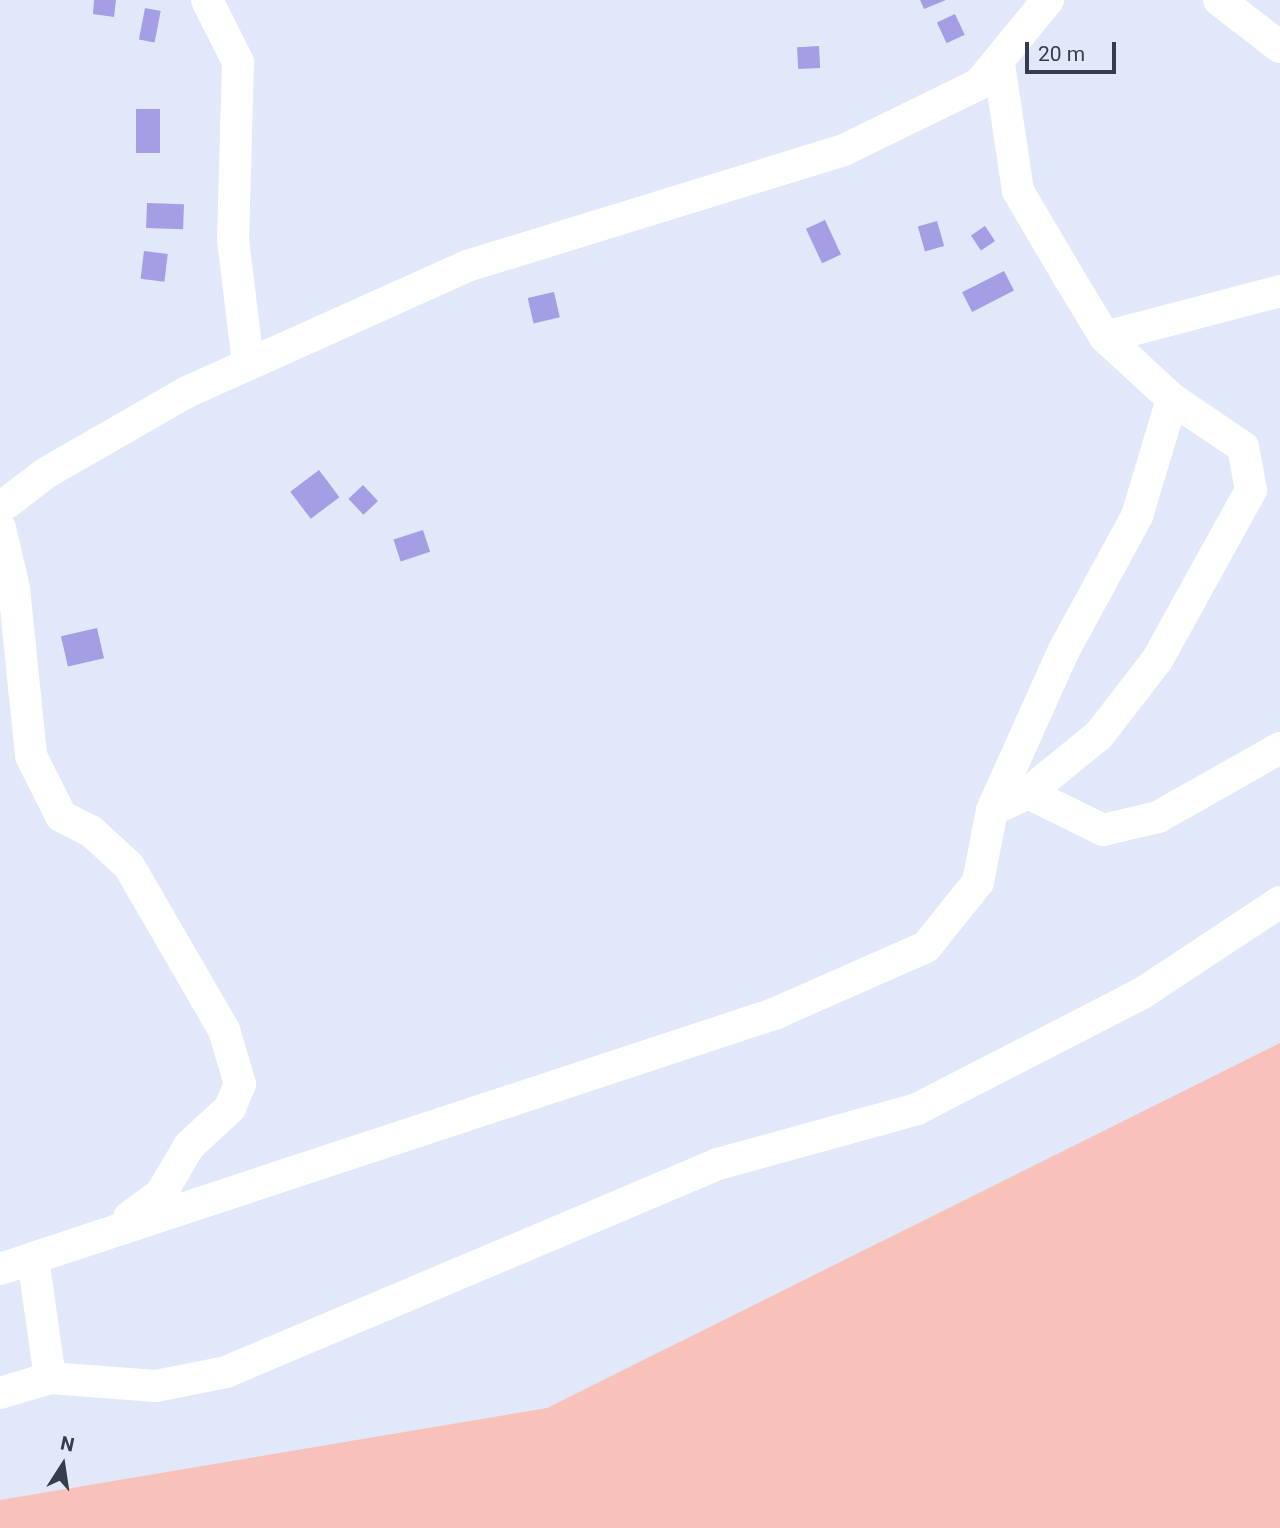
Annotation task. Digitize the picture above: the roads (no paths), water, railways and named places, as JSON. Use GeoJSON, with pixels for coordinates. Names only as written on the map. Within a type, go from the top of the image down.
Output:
{"type":"FeatureCollection","features":[{"type":"Feature","properties":{"kind":"street"},"geometry":{"type":"LineString","coordinates":[[207,0],[238,62],[233,240],[248,363]]}},
{"type":"Feature","properties":{"kind":"street"},"geometry":{"type":"LineString","coordinates":[[0,508],[46,473],[248,363],[467,266],[844,150],[979,84],[999,64],[1048,0]]}},
{"type":"Feature","properties":{"kind":"street"},"geometry":{"type":"LineString","coordinates":[[1219,0],[1280,47]]}},
{"type":"Feature","properties":{"kind":"street"},"geometry":{"type":"LineString","coordinates":[[992,810],[1028,793],[1099,735],[1157,660],[1251,490],[1243,447],[1172,399],[1105,337],[1018,191],[999,64]]}},
{"type":"Feature","properties":{"kind":"street"},"geometry":{"type":"LineString","coordinates":[[1105,337],[1280,291]]}},
{"type":"Feature","properties":{"kind":"street"},"geometry":{"type":"LineString","coordinates":[[0,1269],[774,1014],[926,947],[978,883],[992,810],[1064,650],[1137,516],[1172,399]]}},
{"type":"Feature","properties":{"kind":"street"},"geometry":{"type":"LineString","coordinates":[[0,528],[14,588],[31,756],[61,816],[92,832],[129,866],[224,1030],[240,1084],[230,1108],[190,1146],[161,1194],[105,1234]]}},
{"type":"Feature","properties":{"kind":"street"},"geometry":{"type":"LineString","coordinates":[[1028,793],[1103,830],[1158,817],[1280,748]]}},
{"type":"Feature","properties":{"kind":"street"},"geometry":{"type":"LineString","coordinates":[[0,1393],[50,1378],[156,1386],[226,1373],[718,1164],[917,1109],[1141,994],[1280,902]]}},
{"type":"Feature","properties":{"kind":"street"},"geometry":{"type":"LineString","coordinates":[[33,1258],[50,1378]]}}]}
